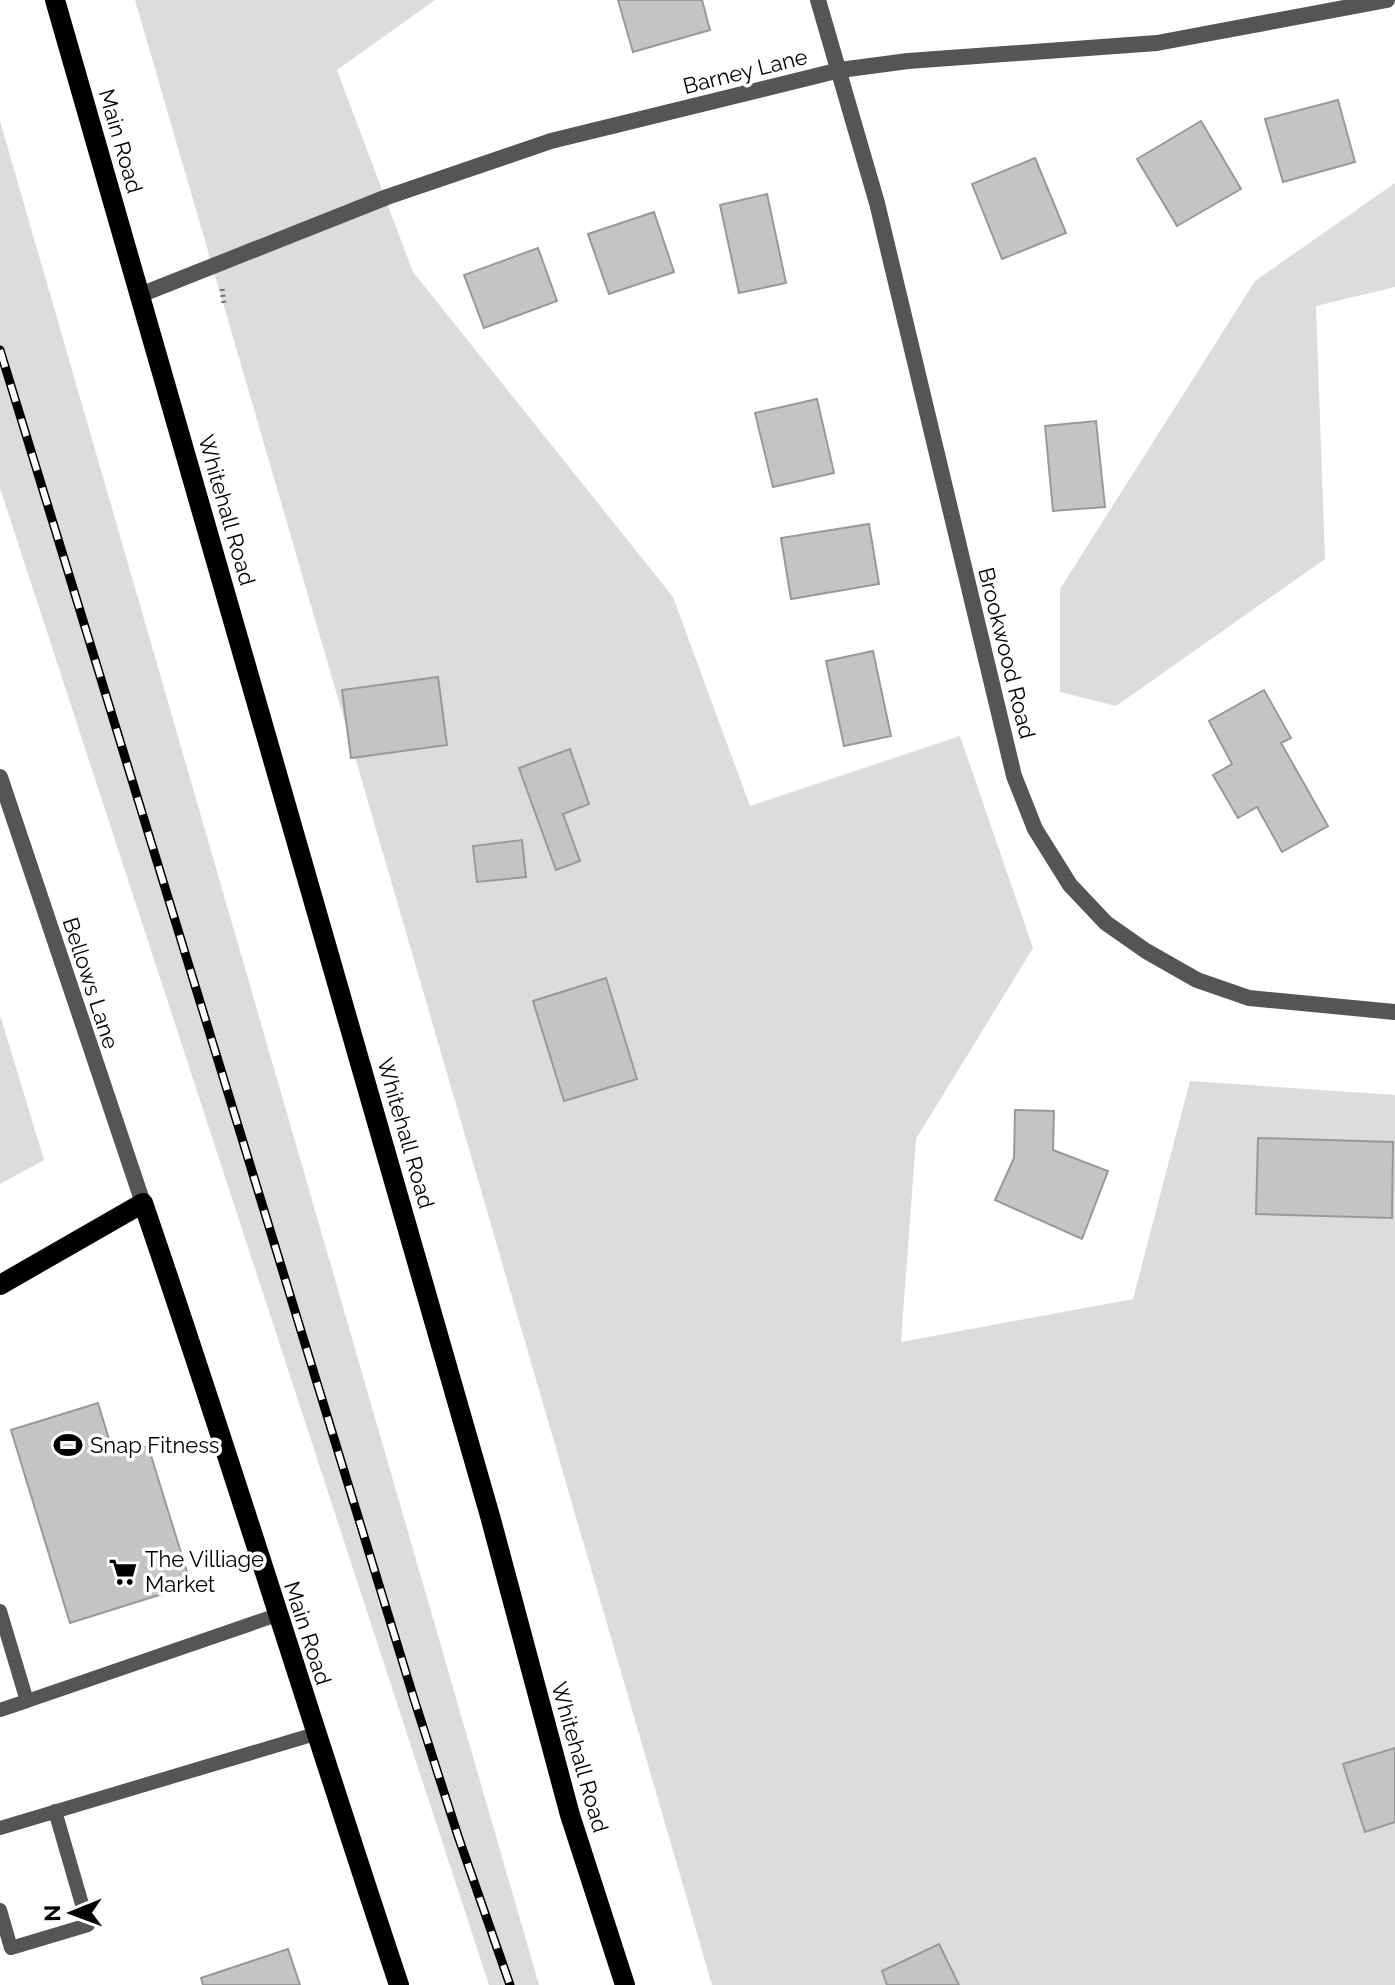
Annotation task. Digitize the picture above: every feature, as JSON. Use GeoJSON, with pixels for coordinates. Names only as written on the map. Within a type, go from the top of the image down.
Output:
{"type":"FeatureCollection","features":[{"type":"Feature","properties":{"kind":"main road","name":"Main Road"},"geometry":{"type":"LineString","coordinates":[[55,0],[140,295]]}},
{"type":"Feature","properties":{"kind":"main road","name":"Whitehall Road"},"geometry":{"type":"LineString","coordinates":[[140,295],[490,1516],[570,1815],[625,1985]]}},
{"type":"Feature","properties":{"kind":"main road","name":"Main Road"},"geometry":{"type":"LineString","coordinates":[[143,1203],[190,1338],[315,1734],[399,1985]]}},
{"type":"Feature","properties":{"kind":"main road"},"geometry":{"type":"LineString","coordinates":[[0,1285],[143,1203]]}},
{"type":"Feature","properties":{"kind":"street","name":"Brookwood Road"},"geometry":{"type":"LineString","coordinates":[[818,0],[877,203],[1011,763],[1035,829],[1070,885],[1106,923],[1146,951],[1197,980],[1249,998],[1395,1012]]}},
{"type":"Feature","properties":{"kind":"street","name":"Barney Lane"},"geometry":{"type":"LineString","coordinates":[[140,295],[387,197],[551,141],[840,70],[908,61],[1157,43],[1387,0]]}},
{"type":"Feature","properties":{"kind":"street","name":"Bellows Lane"},"geometry":{"type":"LineString","coordinates":[[0,777],[143,1203]]}},
{"type":"Feature","properties":{"kind":"lane"},"geometry":{"type":"LineString","coordinates":[[0,1611],[27,1701]]}},
{"type":"Feature","properties":{"kind":"lane"},"geometry":{"type":"LineString","coordinates":[[0,1710],[277,1615]]}},
{"type":"Feature","properties":{"kind":"lane"},"geometry":{"type":"LineString","coordinates":[[0,1828],[315,1734]]}},
{"type":"Feature","properties":{"kind":"lane"},"geometry":{"type":"LineString","coordinates":[[0,1910],[11,1948],[88,1925],[55,1811]]}},
{"type":"Feature","properties":{"kind":"shaded area"},"geometry":{"type":"Polygon","coordinates":[[[135,0],[435,0],[337,70],[413,272],[673,597],[750,806],[960,736],[1033,948],[916,1139],[901,1342],[1133,1299],[1190,1081],[1395,1095],[1395,1985],[712,1985],[135,0]]]}},
{"type":"Feature","properties":{"kind":"shaded area"},"geometry":{"type":"Polygon","coordinates":[[[0,121],[539,1985],[489,1985],[0,488],[0,121]]]}},
{"type":"Feature","properties":{"kind":"shaded area"},"geometry":{"type":"Polygon","coordinates":[[[1395,183],[1395,287],[1316,306],[1325,559],[1116,706],[1060,692],[1060,589],[1255,281],[1395,183]]]}},
{"type":"Feature","properties":{"kind":"shaded area"},"geometry":{"type":"Polygon","coordinates":[[[0,1015],[44,1160],[0,1184],[0,1015]]]}},
{"type":"Feature","properties":{"kind":"building"},"geometry":{"type":"Polygon","coordinates":[[[618,0],[702,0],[710,30],[633,52],[618,0]]]}},
{"type":"Feature","properties":{"kind":"building"},"geometry":{"type":"Polygon","coordinates":[[[1338,100],[1355,162],[1283,182],[1265,119],[1338,100]]]}},
{"type":"Feature","properties":{"kind":"building"},"geometry":{"type":"Polygon","coordinates":[[[1201,121],[1241,189],[1177,226],[1137,159],[1201,121]]]}},
{"type":"Feature","properties":{"kind":"building"},"geometry":{"type":"Polygon","coordinates":[[[1035,158],[1066,233],[1002,259],[972,184],[1035,158]]]}},
{"type":"Feature","properties":{"kind":"building"},"geometry":{"type":"Polygon","coordinates":[[[767,194],[786,283],[739,293],[720,205],[767,194]]]}},
{"type":"Feature","properties":{"kind":"building"},"geometry":{"type":"Polygon","coordinates":[[[654,212],[674,272],[609,294],[588,234],[654,212]]]}},
{"type":"Feature","properties":{"kind":"building"},"geometry":{"type":"Polygon","coordinates":[[[538,248],[557,301],[484,328],[464,275],[538,248]]]}},
{"type":"Feature","properties":{"kind":"building"},"geometry":{"type":"Polygon","coordinates":[[[817,399],[834,473],[773,487],[755,413],[817,399]]]}},
{"type":"Feature","properties":{"kind":"building"},"geometry":{"type":"Polygon","coordinates":[[[1096,421],[1105,507],[1053,511],[1045,426],[1096,421]]]}},
{"type":"Feature","properties":{"kind":"building"},"geometry":{"type":"Polygon","coordinates":[[[869,524],[879,584],[791,599],[781,538],[869,524]]]}},
{"type":"Feature","properties":{"kind":"building"},"geometry":{"type":"Polygon","coordinates":[[[873,651],[891,736],[844,746],[826,661],[873,651]]]}},
{"type":"Feature","properties":{"kind":"building"},"geometry":{"type":"Polygon","coordinates":[[[438,677],[447,745],[351,758],[342,690],[438,677]]]}},
{"type":"Feature","properties":{"kind":"building"},"geometry":{"type":"Polygon","coordinates":[[[1264,690],[1291,738],[1281,743],[1328,826],[1282,852],[1257,807],[1238,818],[1213,775],[1232,764],[1209,721],[1264,690]]]}},
{"type":"Feature","properties":{"kind":"building"},"geometry":{"type":"Polygon","coordinates":[[[570,749],[589,804],[563,814],[580,861],[556,870],[519,768],[570,749]]]}},
{"type":"Feature","properties":{"kind":"building"},"geometry":{"type":"Polygon","coordinates":[[[522,840],[526,877],[477,882],[473,846],[522,840]]]}},
{"type":"Feature","properties":{"kind":"building"},"geometry":{"type":"Polygon","coordinates":[[[606,978],[637,1079],[564,1101],[533,1001],[606,978]]]}},
{"type":"Feature","properties":{"kind":"building"},"geometry":{"type":"Polygon","coordinates":[[[1015,1110],[1054,1111],[1053,1150],[1108,1171],[1082,1239],[995,1200],[1014,1158],[1015,1110]]]}},
{"type":"Feature","properties":{"kind":"building"},"geometry":{"type":"Polygon","coordinates":[[[1258,1138],[1393,1142],[1392,1218],[1256,1214],[1258,1138]]]}},
{"type":"Feature","properties":{"kind":"building"},"geometry":{"type":"Polygon","coordinates":[[[98,1403],[114,1456],[148,1446],[191,1585],[70,1623],[11,1430],[98,1403]]]}},
{"type":"Feature","properties":{"kind":"building"},"geometry":{"type":"Polygon","coordinates":[[[1395,1748],[1395,1822],[1365,1832],[1343,1764],[1395,1748]]]}},
{"type":"Feature","properties":{"kind":"building"},"geometry":{"type":"Polygon","coordinates":[[[939,1944],[959,1985],[887,1985],[882,1971],[939,1944]]]}},
{"type":"Feature","properties":{"kind":"building"},"geometry":{"type":"Polygon","coordinates":[[[288,1949],[300,1985],[203,1985],[201,1978],[288,1949]]]}},
{"type":"Feature","properties":{"kind":"railway"},"geometry":{"type":"LineString","coordinates":[[0,350],[414,1699],[510,1985]]}},
{"type":"Feature","properties":{"kind":"place","name":"Snap Fitness"},"geometry":{"type":"Point","coordinates":[68,1445]}},
{"type":"Feature","properties":{"kind":"place","name":"The Villiage Market"},"geometry":{"type":"Point","coordinates":[123,1572]}}]}
